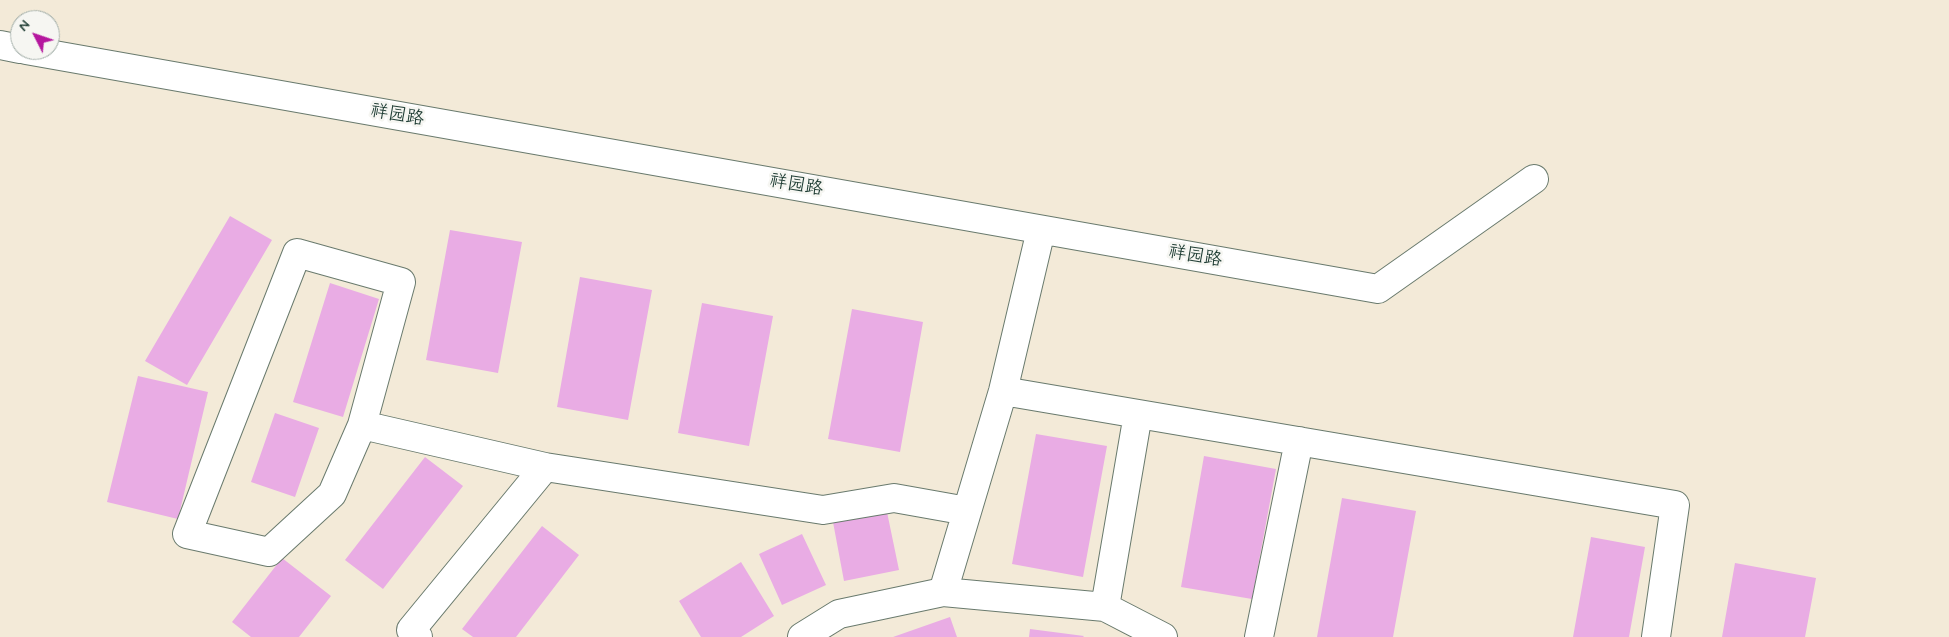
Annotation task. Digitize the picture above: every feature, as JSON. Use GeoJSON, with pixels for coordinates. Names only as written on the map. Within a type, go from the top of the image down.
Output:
{"type":"FeatureCollection","features":[{"type":"Feature","properties":{"kind":"street","name":"祥园路"},"geometry":{"type":"LineString","coordinates":[[60,56],[1378,289],[1534,179]]}},
{"type":"Feature","properties":{"kind":"street"},"geometry":{"type":"LineString","coordinates":[[943,592],[1002,391],[1041,230]]}},
{"type":"Feature","properties":{"kind":"street"},"geometry":{"type":"LineString","coordinates":[[297,253],[401,282],[362,425],[332,494],[270,552],[187,534],[297,253]]}},
{"type":"Feature","properties":{"kind":"street"},"geometry":{"type":"LineString","coordinates":[[1002,391],[1675,505],[1656,637]]}},
{"type":"Feature","properties":{"kind":"street"},"geometry":{"type":"LineString","coordinates":[[1105,607],[1138,414]]}},
{"type":"Feature","properties":{"kind":"street"},"geometry":{"type":"LineString","coordinates":[[362,425],[545,467],[822,510],[894,498],[967,511]]}},
{"type":"Feature","properties":{"kind":"street"},"geometry":{"type":"LineString","coordinates":[[1259,637],[1299,441]]}},
{"type":"Feature","properties":{"kind":"street"},"geometry":{"type":"LineString","coordinates":[[418,637],[411,630],[545,467]]}},
{"type":"Feature","properties":{"kind":"street"},"geometry":{"type":"LineString","coordinates":[[802,637],[839,614],[943,592],[1105,607],[1163,637]]}},
{"type":"Feature","properties":{"kind":"building"},"geometry":{"type":"Polygon","coordinates":[[[230,216],[272,240],[187,385],[145,361],[230,216]]]}},
{"type":"Feature","properties":{"kind":"building"},"geometry":{"type":"Polygon","coordinates":[[[450,230],[522,242],[498,373],[426,360],[450,230]]]}},
{"type":"Feature","properties":{"kind":"building"},"geometry":{"type":"Polygon","coordinates":[[[580,277],[652,290],[628,420],[557,407],[580,277]]]}},
{"type":"Feature","properties":{"kind":"building"},"geometry":{"type":"Polygon","coordinates":[[[330,283],[379,299],[343,417],[293,402],[330,283]]]}},
{"type":"Feature","properties":{"kind":"building"},"geometry":{"type":"Polygon","coordinates":[[[702,303],[773,316],[749,446],[678,433],[702,303]]]}},
{"type":"Feature","properties":{"kind":"building"},"geometry":{"type":"Polygon","coordinates":[[[852,309],[923,322],[900,452],[828,439],[852,309]]]}},
{"type":"Feature","properties":{"kind":"building"},"geometry":{"type":"Polygon","coordinates":[[[138,376],[208,392],[178,519],[107,502],[138,376]]]}},
{"type":"Feature","properties":{"kind":"building"},"geometry":{"type":"Polygon","coordinates":[[[275,413],[319,428],[295,497],[251,482],[275,413]]]}},
{"type":"Feature","properties":{"kind":"building"},"geometry":{"type":"Polygon","coordinates":[[[1036,434],[1107,446],[1083,577],[1012,564],[1036,434]]]}},
{"type":"Feature","properties":{"kind":"building"},"geometry":{"type":"Polygon","coordinates":[[[1204,456],[1276,469],[1252,599],[1181,587],[1204,456]]]}},
{"type":"Feature","properties":{"kind":"building"},"geometry":{"type":"Polygon","coordinates":[[[425,457],[463,486],[383,589],[345,560],[425,457]]]}},
{"type":"Feature","properties":{"kind":"building"},"geometry":{"type":"Polygon","coordinates":[[[1342,498],[1416,511],[1393,637],[1317,637],[1342,498]]]}},
{"type":"Feature","properties":{"kind":"building"},"geometry":{"type":"Polygon","coordinates":[[[887,512],[899,570],[844,581],[833,522],[887,512]]]}},
{"type":"Feature","properties":{"kind":"building"},"geometry":{"type":"Polygon","coordinates":[[[542,526],[579,555],[516,637],[473,637],[462,629],[542,526]]]}},
{"type":"Feature","properties":{"kind":"building"},"geometry":{"type":"Polygon","coordinates":[[[802,534],[826,585],[782,605],[759,554],[802,534]]]}},
{"type":"Feature","properties":{"kind":"building"},"geometry":{"type":"Polygon","coordinates":[[[1591,537],[1645,547],[1629,637],[1573,637],[1591,537]]]}},
{"type":"Feature","properties":{"kind":"building"},"geometry":{"type":"Polygon","coordinates":[[[282,558],[331,596],[299,637],[251,637],[232,622],[282,558]]]}},
{"type":"Feature","properties":{"kind":"building"},"geometry":{"type":"Polygon","coordinates":[[[741,562],[774,616],[741,637],[701,637],[679,601],[741,562]]]}},
{"type":"Feature","properties":{"kind":"building"},"geometry":{"type":"Polygon","coordinates":[[[1735,563],[1816,578],[1805,637],[1722,637],[1735,563]]]}},
{"type":"Feature","properties":{"kind":"building"},"geometry":{"type":"Polygon","coordinates":[[[950,617],[957,637],[893,637],[950,617]]]}},
{"type":"Feature","properties":{"kind":"building"},"geometry":{"type":"Polygon","coordinates":[[[1030,629],[1084,636],[1029,637],[1030,629]]]}}]}
